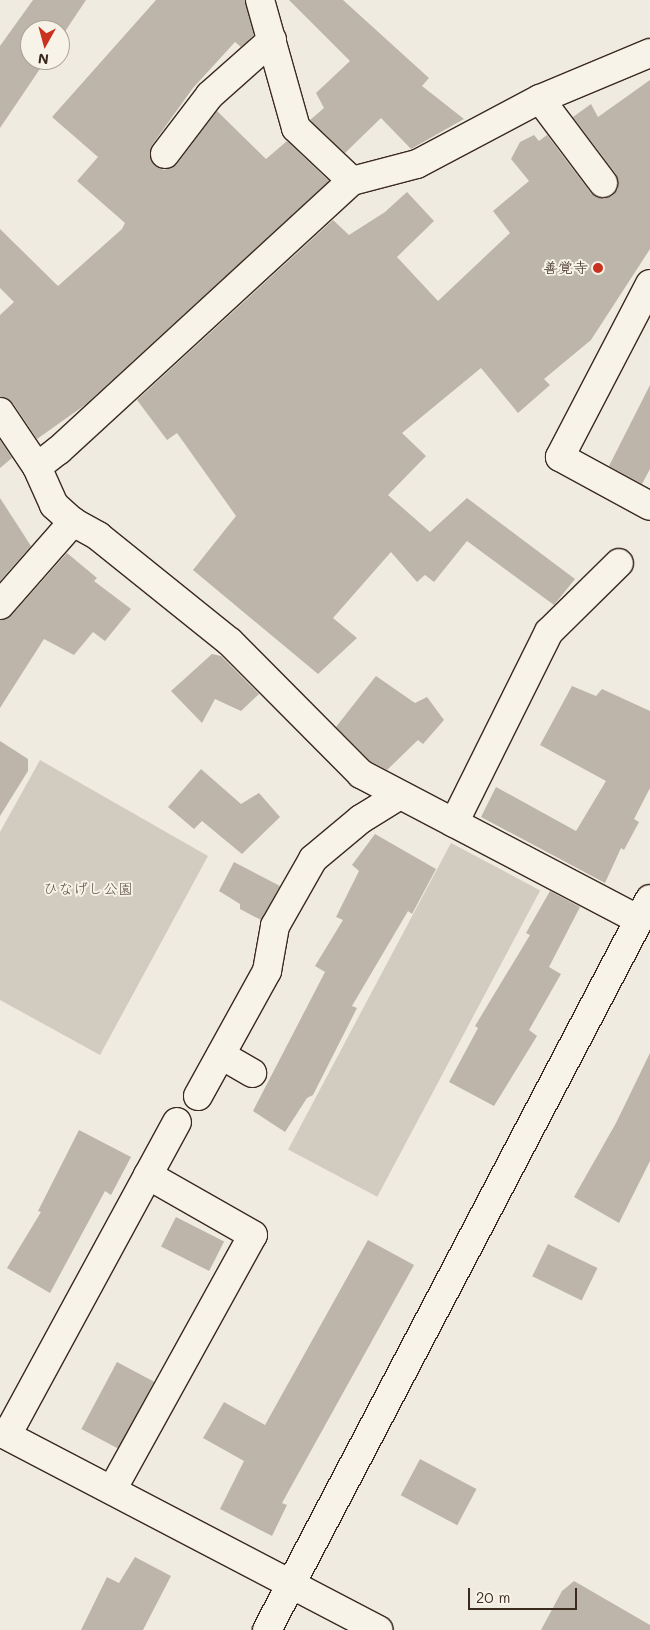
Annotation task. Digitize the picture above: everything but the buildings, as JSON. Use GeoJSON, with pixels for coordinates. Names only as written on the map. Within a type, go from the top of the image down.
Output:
{"type":"FeatureCollection","features":[{"type":"Feature","properties":{"kind":"street"},"geometry":{"type":"LineString","coordinates":[[260,0],[296,128],[352,181]]}},
{"type":"Feature","properties":{"kind":"street"},"geometry":{"type":"LineString","coordinates":[[165,154],[210,96],[272,40]]}},
{"type":"Feature","properties":{"kind":"street"},"geometry":{"type":"LineString","coordinates":[[37,467],[59,450],[352,181],[417,164],[540,99],[650,53]]}},
{"type":"Feature","properties":{"kind":"street"},"geometry":{"type":"LineString","coordinates":[[540,99],[603,183]]}},
{"type":"Feature","properties":{"kind":"street"},"geometry":{"type":"LineString","coordinates":[[650,284],[560,458],[650,506]]}},
{"type":"Feature","properties":{"kind":"street"},"geometry":{"type":"LineString","coordinates":[[0,412],[37,467],[54,505],[73,522],[98,536],[230,642],[360,774],[454,823],[646,908],[267,1630]]}},
{"type":"Feature","properties":{"kind":"street"},"geometry":{"type":"LineString","coordinates":[[0,604],[73,522]]}},
{"type":"Feature","properties":{"kind":"street"},"geometry":{"type":"LineString","coordinates":[[454,823],[549,632],[619,563]]}},
{"type":"Feature","properties":{"kind":"street"},"geometry":{"type":"LineString","coordinates":[[198,1096],[267,971],[275,926],[313,859],[360,819],[400,795]]}},
{"type":"Feature","properties":{"kind":"street"},"geometry":{"type":"LineString","coordinates":[[221,1055],[252,1073]]}},
{"type":"Feature","properties":{"kind":"street"},"geometry":{"type":"LineString","coordinates":[[177,1122],[4,1434],[293,1583],[378,1630]]}},
{"type":"Feature","properties":{"kind":"street"},"geometry":{"type":"LineString","coordinates":[[112,1490],[254,1235],[148,1175]]}},
{"type":"Feature","properties":{"kind":"green space","name":"ひなげし公園"},"geometry":{"type":"Polygon","coordinates":[[[40,760],[208,856],[100,1055],[0,1000],[0,832],[40,760]]]}},
{"type":"Feature","properties":{"kind":"green space"},"geometry":{"type":"Polygon","coordinates":[[[451,843],[540,890],[377,1197],[288,1149],[451,843]]]}},
{"type":"Feature","properties":{"kind":"place","name":"善覚寺"},"geometry":{"type":"Point","coordinates":[598,268]}}]}
